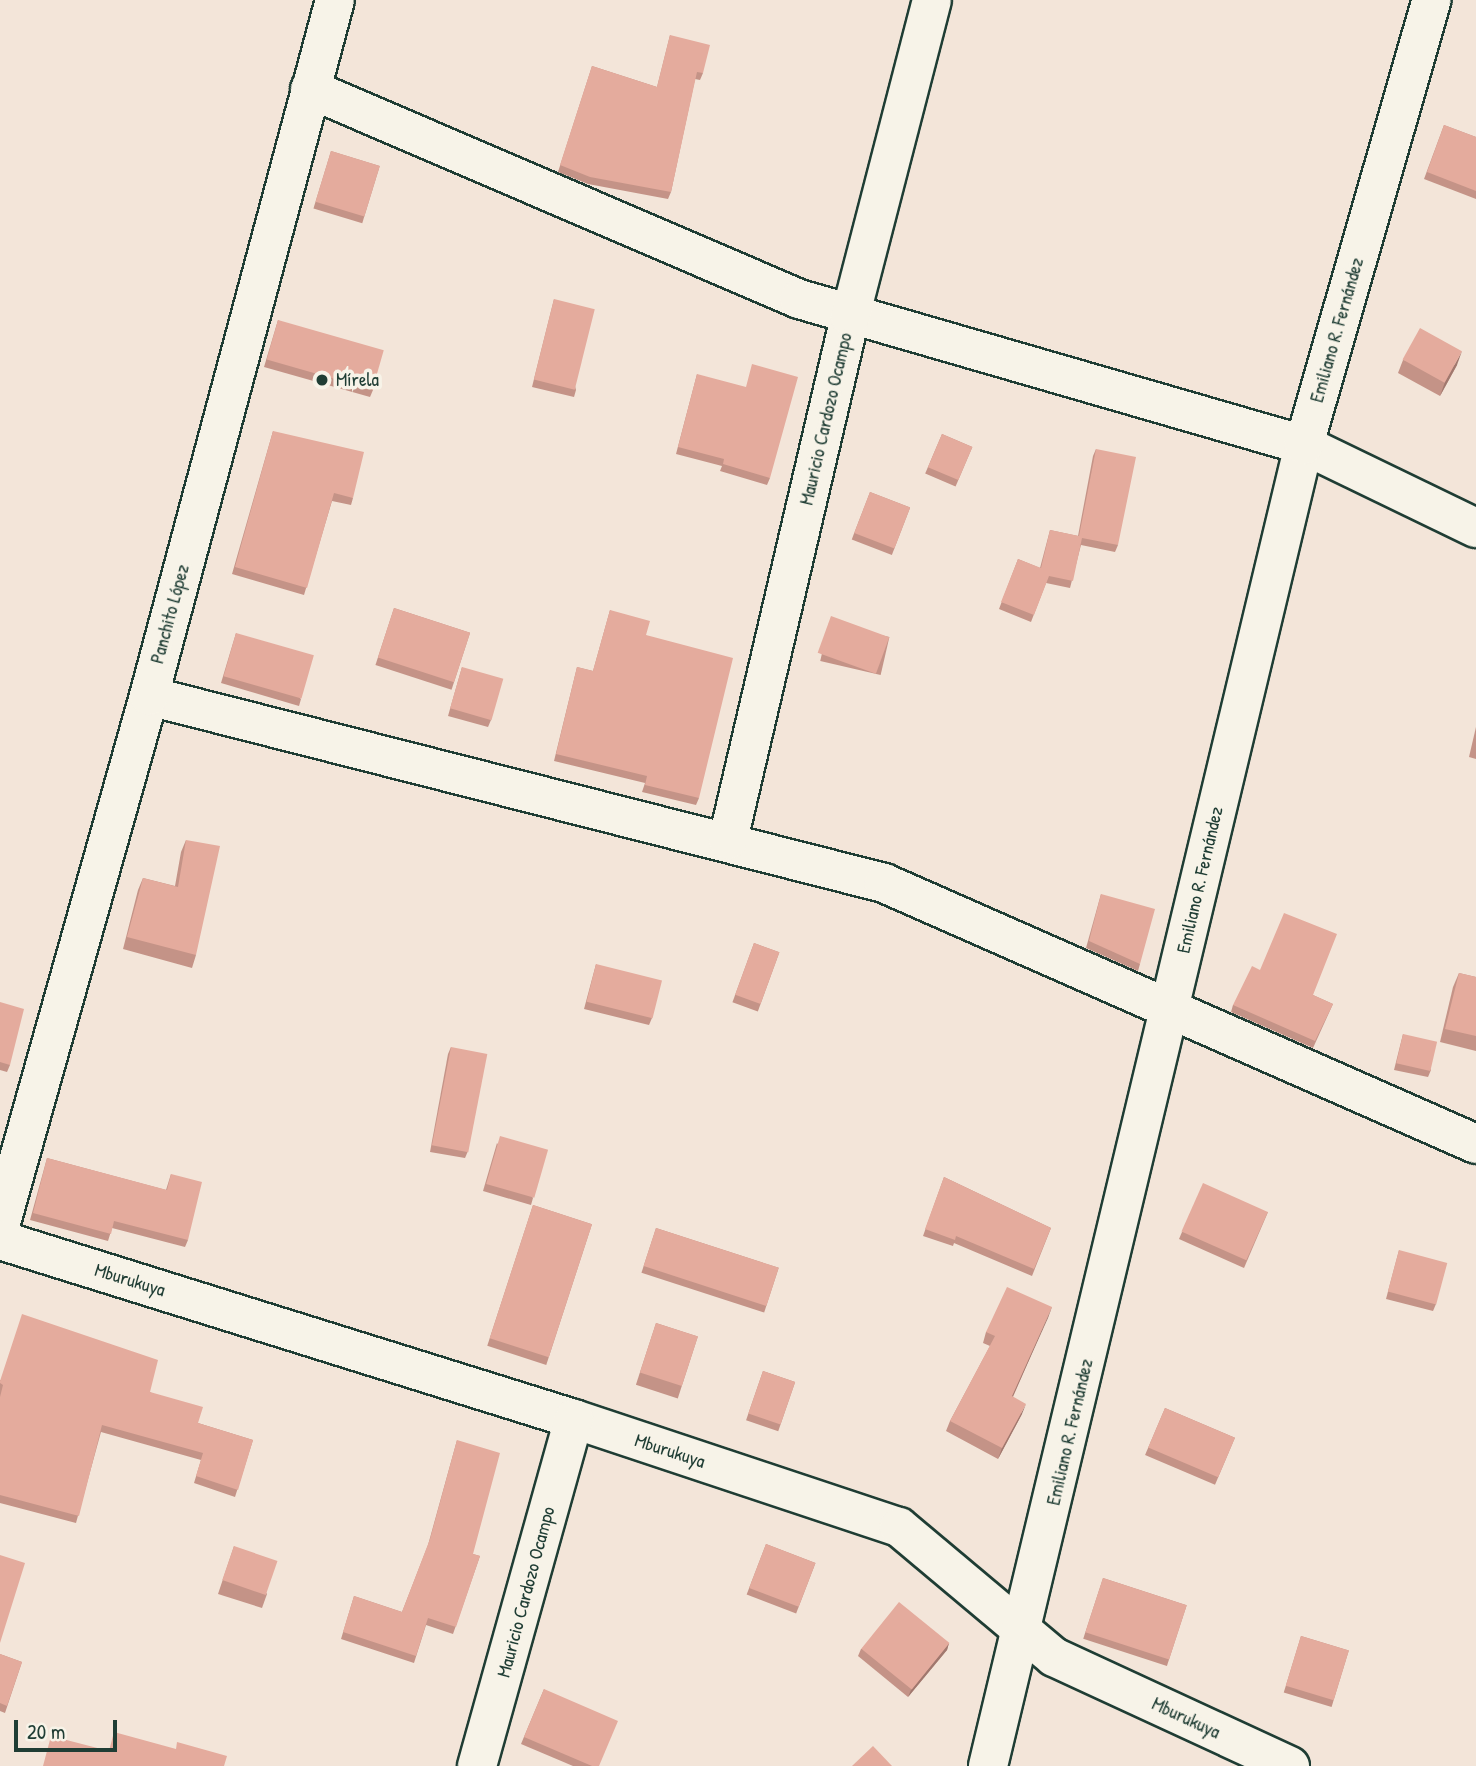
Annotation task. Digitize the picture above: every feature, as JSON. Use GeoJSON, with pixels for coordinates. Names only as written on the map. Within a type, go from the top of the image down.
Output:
{"type":"FeatureCollection","features":[{"type":"Feature","properties":{"kind":"street","name":"Panchito López"},"geometry":{"type":"LineString","coordinates":[[0,1226],[149,696],[335,0]]}},
{"type":"Feature","properties":{"kind":"street","name":"Mauricio Cardozo Ocampo"},"geometry":{"type":"LineString","coordinates":[[728,839],[850,317],[932,0]]}},
{"type":"Feature","properties":{"kind":"street","name":"Emiliano R. Fernández"},"geometry":{"type":"LineString","coordinates":[[988,1766],[1024,1630],[1304,445],[1432,0]]}},
{"type":"Feature","properties":{"kind":"street"},"geometry":{"type":"LineString","coordinates":[[310,89],[850,317],[1304,445],[1476,528]]}},
{"type":"Feature","properties":{"kind":"street"},"geometry":{"type":"LineString","coordinates":[[149,696],[728,839],[884,883],[1476,1144]]}},
{"type":"Feature","properties":{"kind":"street","name":"Mburukuya"},"geometry":{"type":"LineString","coordinates":[[0,1240],[574,1419],[899,1527],[1054,1657],[1290,1766]]}},
{"type":"Feature","properties":{"kind":"street","name":"Mauricio Cardozo Ocampo"},"geometry":{"type":"LineString","coordinates":[[478,1766],[574,1419]]}},
{"type":"Feature","properties":{"kind":"building"},"geometry":{"type":"Polygon","coordinates":[[[670,35],[710,45],[703,73],[697,72],[671,192],[590,177],[560,165],[592,66],[657,87],[670,35]]]}},
{"type":"Feature","properties":{"kind":"building"},"geometry":{"type":"Polygon","coordinates":[[[1444,125],[1476,137],[1476,191],[1427,172],[1444,125]]]}},
{"type":"Feature","properties":{"kind":"building"},"geometry":{"type":"Polygon","coordinates":[[[331,151],[380,166],[364,217],[316,202],[331,151]]]}},
{"type":"Feature","properties":{"kind":"building"},"geometry":{"type":"Polygon","coordinates":[[[554,299],[595,309],[575,390],[534,380],[554,299]]]}},
{"type":"Feature","properties":{"kind":"building"},"geometry":{"type":"Polygon","coordinates":[[[278,320],[384,350],[372,390],[267,359],[278,320]]]}},
{"type":"Feature","properties":{"kind":"building"},"geometry":{"type":"Polygon","coordinates":[[[1420,328],[1462,351],[1445,383],[1403,359],[1420,328]]]}},
{"type":"Feature","properties":{"kind":"building"},"geometry":{"type":"Polygon","coordinates":[[[752,364],[798,377],[770,478],[723,464],[724,459],[678,447],[697,374],[746,387],[752,364]]]}},
{"type":"Feature","properties":{"kind":"building"},"geometry":{"type":"Polygon","coordinates":[[[273,431],[364,452],[353,498],[334,493],[307,588],[235,567],[273,431]]]}},
{"type":"Feature","properties":{"kind":"building"},"geometry":{"type":"Polygon","coordinates":[[[942,434],[972,447],[958,480],[928,467],[942,434]]]}},
{"type":"Feature","properties":{"kind":"building"},"geometry":{"type":"Polygon","coordinates":[[[1096,449],[1136,457],[1118,545],[1082,538],[1073,581],[1049,576],[1034,615],[1001,602],[1018,559],[1041,568],[1050,530],[1079,536],[1096,449]]]}},
{"type":"Feature","properties":{"kind":"building"},"geometry":{"type":"Polygon","coordinates":[[[870,492],[910,507],[894,548],[854,533],[870,492]]]}},
{"type":"Feature","properties":{"kind":"building"},"geometry":{"type":"Polygon","coordinates":[[[394,608],[470,633],[454,682],[378,657],[394,608]]]}},
{"type":"Feature","properties":{"kind":"building"},"geometry":{"type":"Polygon","coordinates":[[[610,610],[650,621],[646,635],[733,658],[699,798],[645,785],[647,776],[556,754],[577,667],[593,671],[610,610]]]}},
{"type":"Feature","properties":{"kind":"building"},"geometry":{"type":"Polygon","coordinates":[[[831,616],[889,637],[876,674],[818,653],[831,616]]]}},
{"type":"Feature","properties":{"kind":"building"},"geometry":{"type":"Polygon","coordinates":[[[236,633],[314,655],[301,699],[224,676],[236,633]]]}},
{"type":"Feature","properties":{"kind":"building"},"geometry":{"type":"Polygon","coordinates":[[[462,667],[503,679],[491,720],[450,708],[462,667]]]}},
{"type":"Feature","properties":{"kind":"building"},"geometry":{"type":"Polygon","coordinates":[[[186,840],[220,846],[196,955],[127,937],[143,878],[178,887],[186,840]]]}},
{"type":"Feature","properties":{"kind":"building"},"geometry":{"type":"Polygon","coordinates":[[[1101,894],[1155,909],[1140,964],[1089,941],[1101,894]]]}},
{"type":"Feature","properties":{"kind":"building"},"geometry":{"type":"Polygon","coordinates":[[[1284,913],[1337,934],[1313,995],[1333,1004],[1315,1041],[1233,1005],[1252,966],[1260,970],[1284,913]]]}},
{"type":"Feature","properties":{"kind":"building"},"geometry":{"type":"Polygon","coordinates":[[[754,943],[779,952],[761,1004],[735,995],[754,943]]]}},
{"type":"Feature","properties":{"kind":"building"},"geometry":{"type":"Polygon","coordinates":[[[596,964],[662,980],[653,1018],[587,1002],[596,964]]]}},
{"type":"Feature","properties":{"kind":"building"},"geometry":{"type":"Polygon","coordinates":[[[1459,973],[1476,977],[1476,1036],[1445,1029],[1459,973]]]}},
{"type":"Feature","properties":{"kind":"building"},"geometry":{"type":"Polygon","coordinates":[[[0,1002],[24,1009],[10,1065],[0,1062],[0,1002]]]}},
{"type":"Feature","properties":{"kind":"building"},"geometry":{"type":"Polygon","coordinates":[[[1403,1034],[1437,1042],[1430,1071],[1396,1063],[1403,1034]]]}},
{"type":"Feature","properties":{"kind":"building"},"geometry":{"type":"Polygon","coordinates":[[[451,1047],[487,1054],[468,1152],[432,1145],[451,1047]]]}},
{"type":"Feature","properties":{"kind":"building"},"geometry":{"type":"Polygon","coordinates":[[[500,1136],[548,1150],[534,1198],[486,1184],[500,1136]]]}},
{"type":"Feature","properties":{"kind":"building"},"geometry":{"type":"Polygon","coordinates":[[[47,1158],[167,1190],[171,1174],[202,1182],[188,1240],[114,1221],[111,1234],[33,1213],[47,1158]]]}},
{"type":"Feature","properties":{"kind":"building"},"geometry":{"type":"Polygon","coordinates":[[[944,1177],[1051,1228],[1034,1269],[956,1236],[955,1240],[925,1229],[944,1177]]]}},
{"type":"Feature","properties":{"kind":"building"},"geometry":{"type":"Polygon","coordinates":[[[1203,1183],[1268,1212],[1246,1260],[1181,1231],[1203,1183]]]}},
{"type":"Feature","properties":{"kind":"building"},"geometry":{"type":"Polygon","coordinates":[[[533,1205],[592,1224],[549,1357],[490,1338],[533,1205]]]}},
{"type":"Feature","properties":{"kind":"building"},"geometry":{"type":"Polygon","coordinates":[[[656,1228],[779,1268],[766,1306],[644,1266],[656,1228]]]}},
{"type":"Feature","properties":{"kind":"building"},"geometry":{"type":"Polygon","coordinates":[[[1399,1250],[1447,1263],[1436,1304],[1388,1292],[1399,1250]]]}},
{"type":"Feature","properties":{"kind":"building"},"geometry":{"type":"Polygon","coordinates":[[[1007,1287],[1052,1307],[1012,1396],[1026,1404],[1002,1448],[950,1421],[995,1336],[986,1332],[1007,1287]]]}},
{"type":"Feature","properties":{"kind":"building"},"geometry":{"type":"Polygon","coordinates":[[[22,1314],[158,1360],[150,1392],[203,1407],[198,1423],[253,1440],[238,1490],[196,1476],[203,1453],[102,1425],[79,1516],[0,1495],[0,1397],[3,1385],[0,1381],[22,1314]]]}},
{"type":"Feature","properties":{"kind":"building"},"geometry":{"type":"Polygon","coordinates":[[[656,1323],[698,1337],[682,1386],[640,1372],[656,1323]]]}},
{"type":"Feature","properties":{"kind":"building"},"geometry":{"type":"Polygon","coordinates":[[[763,1371],[795,1382],[780,1425],[748,1414],[763,1371]]]}},
{"type":"Feature","properties":{"kind":"building"},"geometry":{"type":"Polygon","coordinates":[[[1165,1408],[1235,1438],[1218,1477],[1148,1448],[1165,1408]]]}},
{"type":"Feature","properties":{"kind":"building"},"geometry":{"type":"Polygon","coordinates":[[[457,1440],[500,1453],[473,1554],[480,1556],[456,1627],[428,1618],[416,1656],[343,1632],[354,1596],[402,1612],[430,1539],[457,1440]]]}},
{"type":"Feature","properties":{"kind":"building"},"geometry":{"type":"Polygon","coordinates":[[[766,1544],[815,1563],[799,1607],[749,1588],[766,1544]]]}},
{"type":"Feature","properties":{"kind":"building"},"geometry":{"type":"Polygon","coordinates":[[[234,1546],[277,1561],[266,1595],[222,1580],[234,1546]]]}},
{"type":"Feature","properties":{"kind":"building"},"geometry":{"type":"Polygon","coordinates":[[[0,1555],[25,1563],[0,1643],[0,1555]]]}},
{"type":"Feature","properties":{"kind":"building"},"geometry":{"type":"Polygon","coordinates":[[[1103,1578],[1187,1605],[1169,1659],[1085,1632],[1103,1578]]]}},
{"type":"Feature","properties":{"kind":"building"},"geometry":{"type":"Polygon","coordinates":[[[899,1602],[950,1643],[912,1690],[861,1649],[899,1602]]]}},
{"type":"Feature","properties":{"kind":"building"},"geometry":{"type":"Polygon","coordinates":[[[1301,1636],[1349,1651],[1334,1700],[1286,1686],[1301,1636]]]}},
{"type":"Feature","properties":{"kind":"building"},"geometry":{"type":"Polygon","coordinates":[[[0,1654],[22,1662],[7,1706],[0,1703],[0,1654]]]}},
{"type":"Feature","properties":{"kind":"building"},"geometry":{"type":"Polygon","coordinates":[[[544,1689],[618,1721],[599,1766],[592,1766],[524,1737],[544,1689]]]}},
{"type":"Feature","properties":{"kind":"building"},"geometry":{"type":"Polygon","coordinates":[[[114,1732],[176,1749],[177,1742],[227,1756],[224,1766],[43,1766],[51,1736],[109,1751],[114,1732]]]}},
{"type":"Feature","properties":{"kind":"building"},"geometry":{"type":"Polygon","coordinates":[[[873,1746],[892,1766],[852,1766],[873,1746]]]}},
{"type":"Feature","properties":{"kind":"place","name":"Mírela"},"geometry":{"type":"Point","coordinates":[322,380]}}]}
